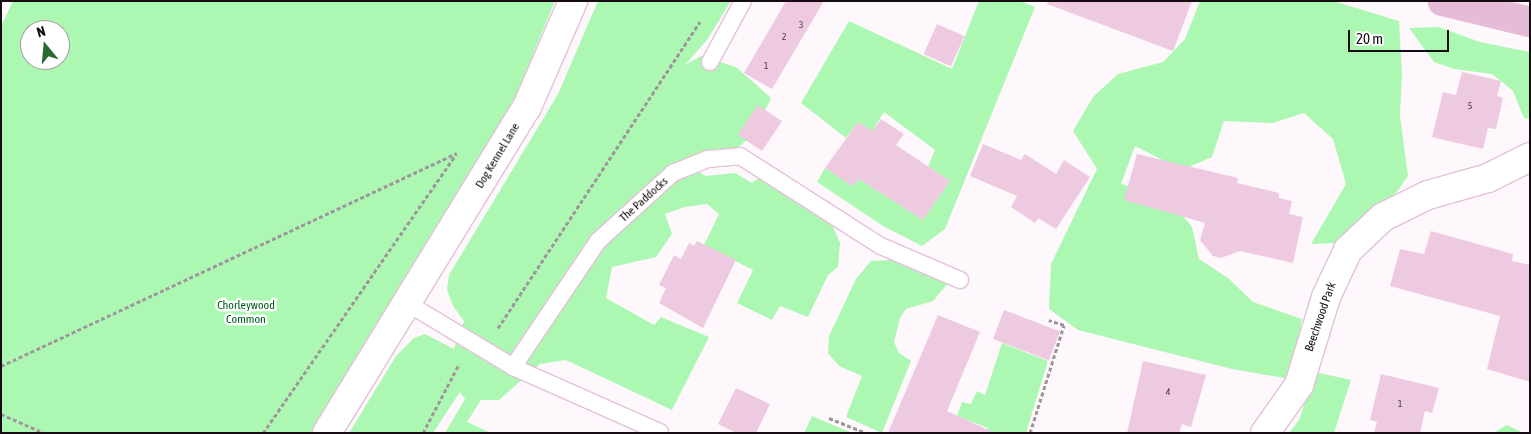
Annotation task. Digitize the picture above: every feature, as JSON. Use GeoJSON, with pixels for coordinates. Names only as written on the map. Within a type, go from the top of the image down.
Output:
{"type":"FeatureCollection","features":[{"type":"Feature","properties":{"kind":"main road"},"geometry":{"type":"LineString","coordinates":[[1443,1],[1530,22]]}},
{"type":"Feature","properties":{"kind":"street","name":"Dog Kennel Lane"},"geometry":{"type":"LineString","coordinates":[[327,433],[527,107],[573,1]]}},
{"type":"Feature","properties":{"kind":"street","name":"Beechwood Park"},"geometry":{"type":"LineString","coordinates":[[1266,433],[1299,385],[1326,298],[1348,250],[1383,217],[1428,195],[1488,178],[1530,157]]}},
{"type":"Feature","properties":{"kind":"lane"},"geometry":{"type":"LineString","coordinates":[[710,62],[743,1]]}},
{"type":"Feature","properties":{"kind":"lane","name":"The Paddocks"},"geometry":{"type":"LineString","coordinates":[[513,367],[598,241],[673,174],[708,159],[740,156],[881,246],[960,280]]}},
{"type":"Feature","properties":{"kind":"lane"},"geometry":{"type":"LineString","coordinates":[[407,303],[485,347],[513,367],[660,432]]}},
{"type":"Feature","properties":{"kind":"path"},"geometry":{"type":"LineString","coordinates":[[423,433],[464,354],[485,347],[705,15]]}},
{"type":"Feature","properties":{"kind":"path"},"geometry":{"type":"LineString","coordinates":[[1,366],[457,153],[504,144]]}},
{"type":"Feature","properties":{"kind":"path"},"geometry":{"type":"LineString","coordinates":[[263,433],[457,153]]}},
{"type":"Feature","properties":{"kind":"path"},"geometry":{"type":"LineString","coordinates":[[1030,433],[1064,325],[1050,320]]}},
{"type":"Feature","properties":{"kind":"path"},"geometry":{"type":"LineString","coordinates":[[1,414],[44,433]]}},
{"type":"Feature","properties":{"kind":"path"},"geometry":{"type":"LineString","coordinates":[[830,418],[866,433]]}},
{"type":"Feature","properties":{"kind":"green space","name":"Chorleywood Common"},"geometry":{"type":"Polygon","coordinates":[[[13,1],[555,1],[508,115],[313,433],[1,433],[1,26],[13,1]]]}},
{"type":"Feature","properties":{"kind":"green space"},"geometry":{"type":"Polygon","coordinates":[[[598,1],[731,1],[707,40],[685,65],[701,56],[736,67],[771,98],[754,134],[735,150],[695,160],[699,172],[706,176],[735,173],[752,183],[760,177],[830,220],[840,243],[838,267],[828,275],[808,317],[780,306],[772,320],[737,303],[753,270],[704,245],[719,214],[707,204],[685,207],[665,214],[672,234],[656,257],[612,267],[606,298],[654,325],[661,317],[709,337],[672,410],[566,360],[540,364],[499,400],[481,400],[467,422],[491,433],[445,433],[465,399],[460,392],[433,433],[349,433],[396,356],[414,338],[425,334],[454,349],[464,321],[453,306],[447,289],[449,275],[558,94],[598,1]]]}},
{"type":"Feature","properties":{"kind":"green space"},"geometry":{"type":"Polygon","coordinates":[[[979,1],[1020,1],[1035,7],[945,229],[922,246],[883,226],[817,182],[825,168],[852,186],[859,179],[923,220],[950,181],[928,166],[935,150],[884,112],[872,131],[858,122],[846,138],[801,103],[849,21],[952,69],[979,1]]]}},
{"type":"Feature","properties":{"kind":"green space"},"geometry":{"type":"Polygon","coordinates":[[[1200,1],[1333,1],[1399,21],[1402,73],[1400,116],[1408,176],[1393,197],[1338,243],[1311,244],[1346,184],[1333,139],[1304,113],[1273,123],[1224,121],[1212,157],[1182,170],[1135,146],[1121,184],[1168,198],[1192,227],[1199,259],[1228,278],[1253,302],[1302,319],[1290,379],[1232,369],[1078,330],[1049,309],[1051,264],[1097,169],[1073,131],[1093,97],[1118,74],[1163,62],[1185,39],[1200,1]]]}},
{"type":"Feature","properties":{"kind":"green space"},"geometry":{"type":"Polygon","coordinates":[[[1439,27],[1480,42],[1530,52],[1530,119],[1524,118],[1513,91],[1492,74],[1454,69],[1434,62],[1409,28],[1439,27]]]}},
{"type":"Feature","properties":{"kind":"green space"},"geometry":{"type":"Polygon","coordinates":[[[891,260],[950,281],[933,301],[906,309],[900,318],[894,342],[899,353],[911,361],[882,433],[846,417],[862,376],[839,366],[828,353],[829,336],[856,279],[871,261],[891,260]]]}},
{"type":"Feature","properties":{"kind":"green space"},"geometry":{"type":"Polygon","coordinates":[[[1002,343],[1048,361],[1026,433],[983,433],[988,428],[957,416],[962,402],[971,404],[977,391],[985,395],[1002,343]]]}},
{"type":"Feature","properties":{"kind":"green space"},"geometry":{"type":"Polygon","coordinates":[[[1315,372],[1351,380],[1334,433],[1289,433],[1299,420],[1315,372]]]}},
{"type":"Feature","properties":{"kind":"green space"},"geometry":{"type":"Polygon","coordinates":[[[812,416],[852,433],[804,433],[812,416]]]}},
{"type":"Feature","properties":{"kind":"green space"},"geometry":{"type":"Polygon","coordinates":[[[1507,425],[1524,433],[1493,433],[1507,425]]]}},
{"type":"Feature","properties":{"kind":"building"},"geometry":{"type":"Polygon","coordinates":[[[786,1],[824,1],[772,89],[744,73],[786,1]]]}},
{"type":"Feature","properties":{"kind":"building"},"geometry":{"type":"Polygon","coordinates":[[[1048,1],[1192,1],[1173,51],[1047,4],[1048,1]]]}},
{"type":"Feature","properties":{"kind":"building"},"geometry":{"type":"Polygon","coordinates":[[[937,24],[964,36],[951,66],[924,54],[937,24]]]}},
{"type":"Feature","properties":{"kind":"building"},"geometry":{"type":"Polygon","coordinates":[[[1462,72],[1501,81],[1497,96],[1503,98],[1496,129],[1488,128],[1483,149],[1432,137],[1443,92],[1456,95],[1462,72]]]}},
{"type":"Feature","properties":{"kind":"building"},"geometry":{"type":"Polygon","coordinates":[[[758,105],[782,121],[762,151],[738,135],[758,105]]]}},
{"type":"Feature","properties":{"kind":"building"},"geometry":{"type":"Polygon","coordinates":[[[881,119],[904,134],[896,145],[950,181],[923,220],[859,179],[852,186],[825,168],[858,122],[872,131],[881,119]]]}},
{"type":"Feature","properties":{"kind":"building"},"geometry":{"type":"Polygon","coordinates":[[[983,144],[1021,160],[1025,154],[1056,174],[1064,160],[1090,177],[1056,229],[1038,218],[1035,223],[1011,207],[1017,196],[970,176],[983,144]]]}},
{"type":"Feature","properties":{"kind":"building"},"geometry":{"type":"Polygon","coordinates":[[[1137,154],[1238,178],[1237,183],[1279,193],[1279,198],[1292,201],[1289,214],[1303,217],[1293,263],[1240,251],[1221,258],[1213,256],[1200,240],[1205,223],[1124,200],[1137,154]]]}},
{"type":"Feature","properties":{"kind":"building"},"geometry":{"type":"Polygon","coordinates":[[[1431,231],[1513,254],[1512,261],[1530,265],[1530,382],[1487,369],[1500,316],[1390,286],[1400,249],[1424,254],[1431,231]]]}},
{"type":"Feature","properties":{"kind":"building"},"geometry":{"type":"Polygon","coordinates":[[[697,241],[736,260],[703,328],[659,303],[666,288],[659,285],[674,255],[681,259],[689,243],[694,246],[697,241]]]}},
{"type":"Feature","properties":{"kind":"building"},"geometry":{"type":"Polygon","coordinates":[[[1004,310],[1060,332],[1049,360],[993,339],[1004,310]]]}},
{"type":"Feature","properties":{"kind":"building"},"geometry":{"type":"Polygon","coordinates":[[[938,315],[980,332],[947,411],[995,433],[888,433],[938,315]]]}},
{"type":"Feature","properties":{"kind":"building"},"geometry":{"type":"Polygon","coordinates":[[[1143,361],[1206,375],[1191,427],[1182,424],[1179,433],[1127,433],[1143,361]]]}},
{"type":"Feature","properties":{"kind":"building"},"geometry":{"type":"Polygon","coordinates":[[[1381,374],[1439,388],[1432,413],[1425,411],[1420,433],[1374,433],[1377,422],[1370,420],[1381,374]]]}},
{"type":"Feature","properties":{"kind":"building"},"geometry":{"type":"Polygon","coordinates":[[[736,388],[770,404],[756,433],[736,433],[718,424],[736,388]]]}}]}
